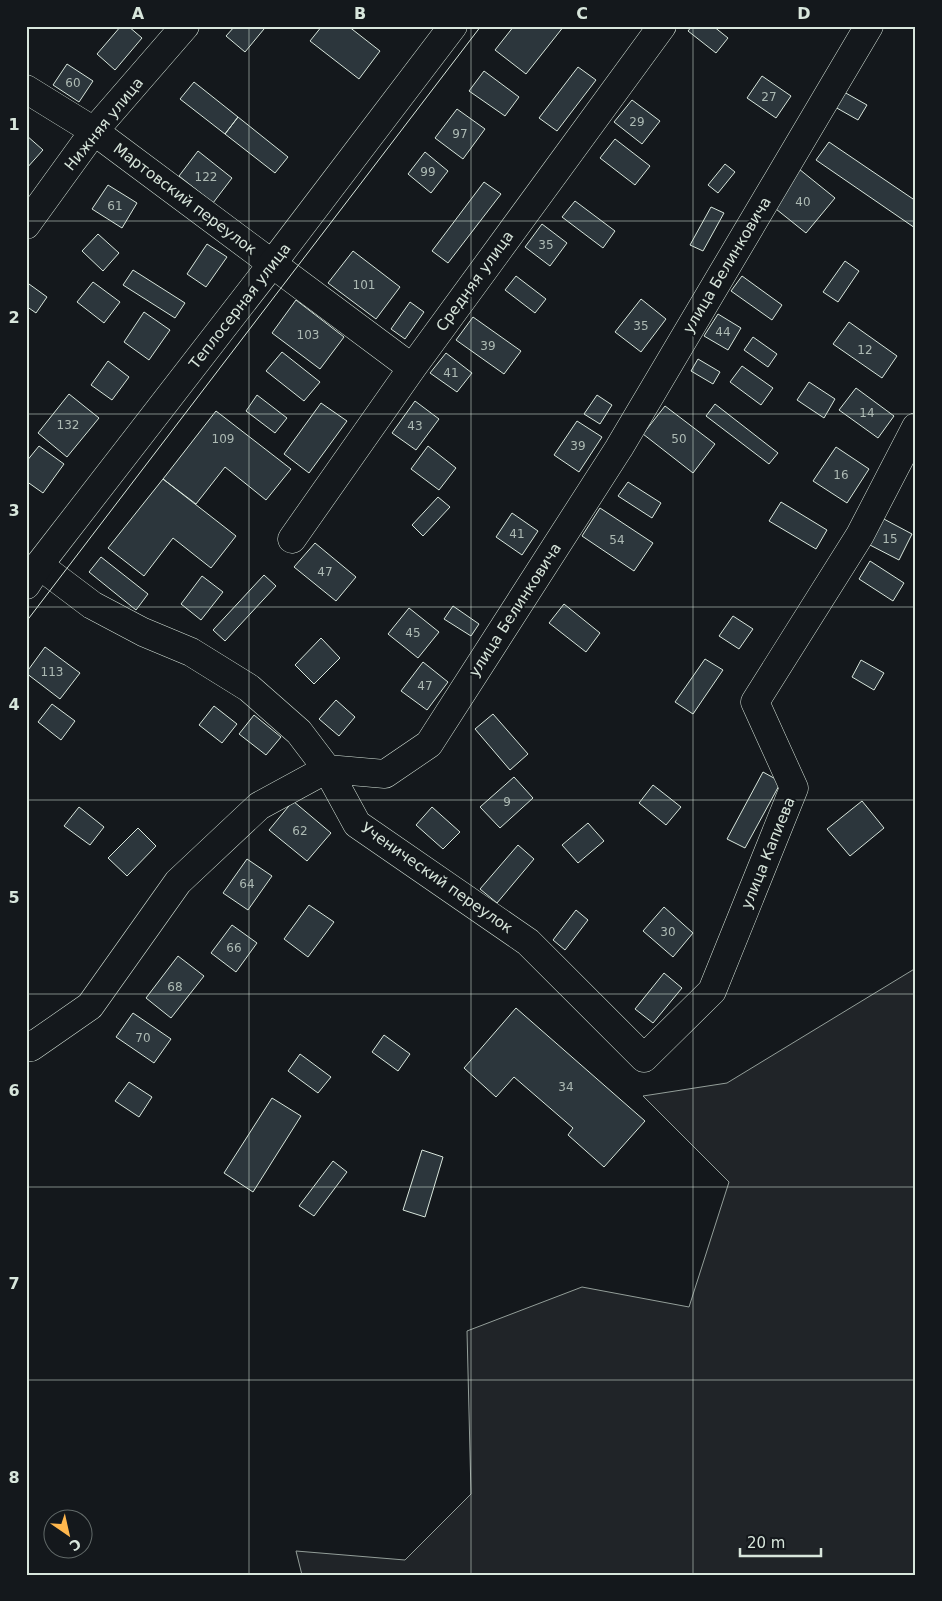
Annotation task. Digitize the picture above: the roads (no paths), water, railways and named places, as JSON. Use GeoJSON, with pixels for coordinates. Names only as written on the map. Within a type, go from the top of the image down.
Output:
{"type":"FeatureCollection","features":[{"type":"Feature","properties":{"kind":"street","name":"Нижняя улица"},"geometry":{"type":"LineString","coordinates":[[26,225],[94,132],[185,26]]}},
{"type":"Feature","properties":{"kind":"street","name":"Теплосерная улица"},"geometry":{"type":"LineString","coordinates":[[33,575],[453,26]]}},
{"type":"Feature","properties":{"kind":"street","name":"Средняя улица"},"geometry":{"type":"LineString","coordinates":[[292,539],[412,368],[662,26]]}},
{"type":"Feature","properties":{"kind":"street","name":"улица Белинковича"},"geometry":{"type":"LineString","coordinates":[[327,769],[385,774],[428,744],[619,448],[869,26]]}},
{"type":"Feature","properties":{"kind":"street","name":"Мартовский переулок"},"geometry":{"type":"LineString","coordinates":[[26,89],[94,132],[412,368]]}},
{"type":"Feature","properties":{"kind":"street","name":"улица Капиева"},"geometry":{"type":"LineString","coordinates":[[644,1058],[712,991],[794,788],[755,702],[860,535],[916,427]]}},
{"type":"Feature","properties":{"kind":"street","name":"Ученический переулок"},"geometry":{"type":"LineString","coordinates":[[33,575],[143,632],[191,652],[249,688],[299,732],[327,769],[357,824],[528,942],[644,1058]]}},
{"type":"Feature","properties":{"kind":"street"},"geometry":{"type":"LineString","coordinates":[[29,1046],[90,1006],[178,882],[259,806],[327,769]]}},
{"type":"Feature","properties":{"kind":"tram line"},"geometry":{"type":"LineString","coordinates":[[26,622],[481,26]]}}]}
